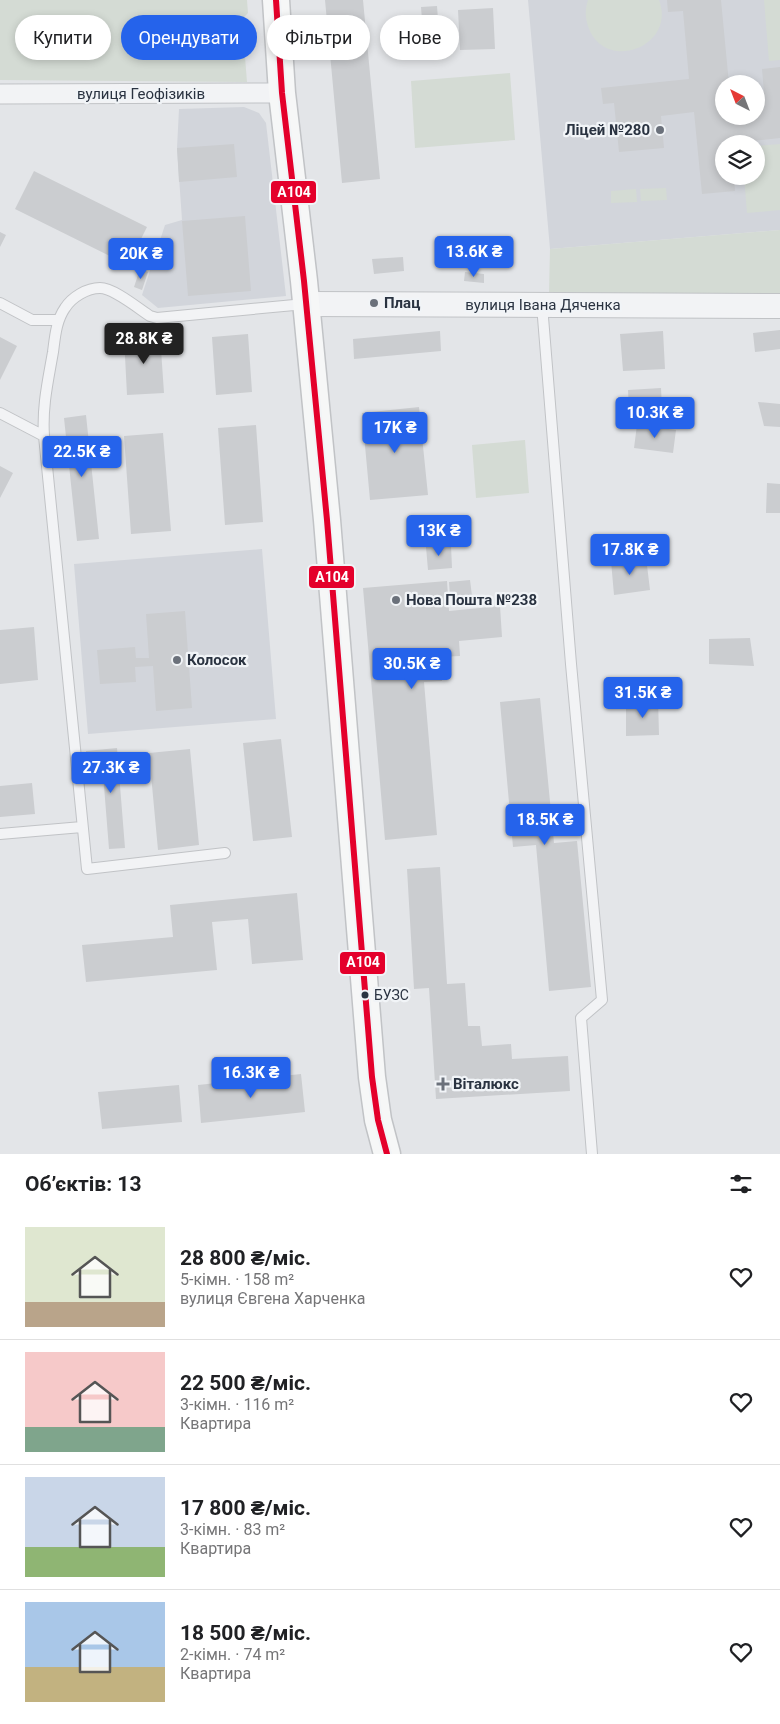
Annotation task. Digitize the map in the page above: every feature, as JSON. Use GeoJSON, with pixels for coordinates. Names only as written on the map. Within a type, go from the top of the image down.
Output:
{"type":"FeatureCollection","features":[{"type":"Feature","properties":{"kind":"main road"},"geometry":{"type":"LineString","coordinates":[[276,0],[282,93],[306,304],[327,520],[372,1077],[378,1120],[387,1154]]}},
{"type":"Feature","properties":{"kind":"street","name":"вулиця Геофізиків"},"geometry":{"type":"LineString","coordinates":[[0,94],[282,93]]}},
{"type":"Feature","properties":{"kind":"street","name":"вулиця Івана Дяченка"},"geometry":{"type":"LineString","coordinates":[[306,304],[780,306]]}},
{"type":"Feature","properties":{"kind":"lane"},"geometry":{"type":"LineString","coordinates":[[225,853],[87,868],[44,436],[43,406],[58,320],[65,306],[76,296],[90,289],[102,288],[110,290],[150,316],[157,318],[306,304]]}},
{"type":"Feature","properties":{"kind":"lane"},"geometry":{"type":"LineString","coordinates":[[0,303],[32,320],[58,320]]}},
{"type":"Feature","properties":{"kind":"lane"},"geometry":{"type":"LineString","coordinates":[[542,305],[569,636],[602,1000],[581,1018],[592,1154]]}},
{"type":"Feature","properties":{"kind":"lane"},"geometry":{"type":"LineString","coordinates":[[0,413],[44,436]]}},
{"type":"Feature","properties":{"kind":"lane"},"geometry":{"type":"LineString","coordinates":[[0,834],[82,827]]}},
{"type":"Feature","properties":{"kind":"shaded area"},"geometry":{"type":"Polygon","coordinates":[[[0,0],[247,0],[248,13],[246,15],[121,15],[121,60],[245,60],[247,82],[0,80],[0,0]]]}},
{"type":"Feature","properties":{"kind":"shaded area","name":"Ліцей №280"},"geometry":{"type":"Polygon","coordinates":[[[528,0],[780,0],[780,230],[550,249],[528,0]]]}},
{"type":"Feature","properties":{"kind":"shaded area"},"geometry":{"type":"Polygon","coordinates":[[[588,0],[659,0],[662,17],[658,31],[649,42],[636,49],[622,51],[608,49],[596,41],[588,26],[586,7],[588,0]]]}},
{"type":"Feature","properties":{"kind":"shaded area"},"geometry":{"type":"Polygon","coordinates":[[[764,0],[780,0],[780,60],[769,61],[764,0]]]}},
{"type":"Feature","properties":{"kind":"shaded area"},"geometry":{"type":"Polygon","coordinates":[[[510,73],[515,140],[415,148],[411,81],[510,73]]]}},
{"type":"Feature","properties":{"kind":"shaded area"},"geometry":{"type":"Polygon","coordinates":[[[244,107],[259,113],[266,123],[286,296],[158,308],[142,295],[165,225],[182,220],[177,148],[179,109],[244,107]]]}},
{"type":"Feature","properties":{"kind":"shaded area"},"geometry":{"type":"Polygon","coordinates":[[[780,144],[780,210],[747,213],[745,185],[765,185],[765,145],[780,144]]]}},
{"type":"Feature","properties":{"kind":"shaded area"},"geometry":{"type":"Polygon","coordinates":[[[666,188],[667,200],[641,201],[640,189],[666,188]]]}},
{"type":"Feature","properties":{"kind":"shaded area"},"geometry":{"type":"Polygon","coordinates":[[[636,189],[637,202],[611,203],[611,191],[636,189]]]}},
{"type":"Feature","properties":{"kind":"shaded area"},"geometry":{"type":"Polygon","coordinates":[[[780,230],[780,294],[549,294],[550,249],[780,230]]]}},
{"type":"Feature","properties":{"kind":"shaded area"},"geometry":{"type":"Polygon","coordinates":[[[525,440],[529,493],[476,498],[472,445],[525,440]]]}},
{"type":"Feature","properties":{"kind":"shaded area","name":"Колосок"},"geometry":{"type":"Polygon","coordinates":[[[262,549],[276,719],[88,734],[74,564],[262,549]]]}},
{"type":"Feature","properties":{"kind":"building"},"geometry":{"type":"Polygon","coordinates":[[[325,0],[363,0],[364,15],[326,15],[325,0]]]}},
{"type":"Feature","properties":{"kind":"building"},"geometry":{"type":"Polygon","coordinates":[[[667,0],[721,0],[728,75],[715,75],[715,125],[765,125],[765,75],[763,75],[762,69],[780,67],[780,138],[765,140],[765,135],[715,135],[715,185],[735,185],[735,191],[702,194],[694,112],[661,116],[664,148],[619,152],[614,103],[603,104],[601,88],[689,79],[683,11],[668,12],[667,0]]]}},
{"type":"Feature","properties":{"kind":"building"},"geometry":{"type":"Polygon","coordinates":[[[437,6],[438,15],[422,15],[421,7],[437,6]]]}},
{"type":"Feature","properties":{"kind":"building"},"geometry":{"type":"Polygon","coordinates":[[[493,8],[495,49],[460,50],[458,10],[493,8]]]}},
{"type":"Feature","properties":{"kind":"building"},"geometry":{"type":"Polygon","coordinates":[[[331,60],[369,60],[380,179],[342,183],[331,60]]]}},
{"type":"Feature","properties":{"kind":"building"},"geometry":{"type":"Polygon","coordinates":[[[234,144],[237,177],[179,182],[177,148],[234,144]]]}},
{"type":"Feature","properties":{"kind":"building"},"geometry":{"type":"Polygon","coordinates":[[[34,171],[147,227],[128,265],[15,209],[34,171]]]}},
{"type":"Feature","properties":{"kind":"building"},"geometry":{"type":"Polygon","coordinates":[[[245,216],[251,291],[188,296],[182,221],[245,216]]]}},
{"type":"Feature","properties":{"kind":"building"},"geometry":{"type":"Polygon","coordinates":[[[0,232],[6,235],[0,247],[0,232]]]}},
{"type":"Feature","properties":{"kind":"building"},"geometry":{"type":"Polygon","coordinates":[[[403,257],[404,271],[374,274],[372,259],[403,257]]]}},
{"type":"Feature","properties":{"kind":"building"},"geometry":{"type":"Polygon","coordinates":[[[140,269],[148,272],[142,290],[134,287],[140,269]]]}},
{"type":"Feature","properties":{"kind":"building"},"geometry":{"type":"Polygon","coordinates":[[[465,272],[484,274],[484,283],[464,281],[465,272]]]}},
{"type":"Feature","properties":{"kind":"building"},"geometry":{"type":"Polygon","coordinates":[[[780,330],[780,349],[755,352],[753,333],[780,330]]]}},
{"type":"Feature","properties":{"kind":"building"},"geometry":{"type":"Polygon","coordinates":[[[440,331],[441,351],[354,359],[353,339],[440,331]]]}},
{"type":"Feature","properties":{"kind":"building"},"geometry":{"type":"Polygon","coordinates":[[[663,331],[665,369],[623,371],[620,334],[663,331]]]}},
{"type":"Feature","properties":{"kind":"building"},"geometry":{"type":"Polygon","coordinates":[[[248,334],[252,392],[216,395],[212,337],[248,334]]]}},
{"type":"Feature","properties":{"kind":"building"},"geometry":{"type":"Polygon","coordinates":[[[160,335],[164,393],[127,395],[124,337],[160,335]]]}},
{"type":"Feature","properties":{"kind":"building"},"geometry":{"type":"Polygon","coordinates":[[[0,337],[17,346],[0,380],[0,337]]]}},
{"type":"Feature","properties":{"kind":"building"},"geometry":{"type":"Polygon","coordinates":[[[661,388],[662,408],[629,410],[628,390],[661,388]]]}},
{"type":"Feature","properties":{"kind":"building"},"geometry":{"type":"Polygon","coordinates":[[[758,402],[780,404],[780,427],[764,426],[758,402]]]}},
{"type":"Feature","properties":{"kind":"building"},"geometry":{"type":"Polygon","coordinates":[[[419,407],[428,495],[370,500],[362,413],[419,407]]]}},
{"type":"Feature","properties":{"kind":"building"},"geometry":{"type":"Polygon","coordinates":[[[86,415],[99,539],[77,541],[64,418],[86,415]]]}},
{"type":"Feature","properties":{"kind":"building"},"geometry":{"type":"Polygon","coordinates":[[[256,425],[263,522],[225,525],[218,428],[256,425]]]}},
{"type":"Feature","properties":{"kind":"building"},"geometry":{"type":"Polygon","coordinates":[[[637,425],[676,430],[673,453],[634,448],[637,425]]]}},
{"type":"Feature","properties":{"kind":"building"},"geometry":{"type":"Polygon","coordinates":[[[163,433],[171,531],[131,534],[124,436],[163,433]]]}},
{"type":"Feature","properties":{"kind":"building"},"geometry":{"type":"Polygon","coordinates":[[[0,466],[13,473],[0,498],[0,466]]]}},
{"type":"Feature","properties":{"kind":"building"},"geometry":{"type":"Polygon","coordinates":[[[767,483],[780,484],[780,513],[766,513],[767,483]]]}},
{"type":"Feature","properties":{"kind":"building"},"geometry":{"type":"Polygon","coordinates":[[[451,545],[452,568],[428,570],[426,547],[451,545]]]}},
{"type":"Feature","properties":{"kind":"building"},"geometry":{"type":"Polygon","coordinates":[[[646,557],[650,590],[614,595],[611,561],[646,557]]]}},
{"type":"Feature","properties":{"kind":"building"},"geometry":{"type":"Polygon","coordinates":[[[470,580],[472,596],[450,597],[449,582],[470,580]]]}},
{"type":"Feature","properties":{"kind":"building"},"geometry":{"type":"Polygon","coordinates":[[[447,581],[449,611],[500,606],[502,637],[459,641],[460,656],[439,657],[442,681],[424,682],[437,835],[385,840],[363,588],[447,581]]]}},
{"type":"Feature","properties":{"kind":"building"},"geometry":{"type":"Polygon","coordinates":[[[185,611],[192,708],[156,711],[153,666],[135,667],[136,682],[100,684],[97,650],[135,647],[136,658],[149,658],[146,614],[185,611]]]}},
{"type":"Feature","properties":{"kind":"building"},"geometry":{"type":"Polygon","coordinates":[[[34,627],[38,680],[0,684],[0,630],[34,627]]]}},
{"type":"Feature","properties":{"kind":"building"},"geometry":{"type":"Polygon","coordinates":[[[750,638],[754,666],[709,664],[709,639],[750,638]]]}},
{"type":"Feature","properties":{"kind":"building"},"geometry":{"type":"Polygon","coordinates":[[[540,698],[554,843],[577,841],[591,987],[549,991],[536,845],[513,847],[500,702],[540,698]]]}},
{"type":"Feature","properties":{"kind":"building"},"geometry":{"type":"Polygon","coordinates":[[[658,698],[659,735],[626,736],[626,706],[643,705],[643,699],[658,698]]]}},
{"type":"Feature","properties":{"kind":"building"},"geometry":{"type":"Polygon","coordinates":[[[281,739],[292,837],[253,841],[243,743],[281,739]]]}},
{"type":"Feature","properties":{"kind":"building"},"geometry":{"type":"Polygon","coordinates":[[[117,748],[125,848],[109,849],[102,761],[87,763],[86,751],[117,748]]]}},
{"type":"Feature","properties":{"kind":"building"},"geometry":{"type":"Polygon","coordinates":[[[190,749],[199,845],[158,850],[149,753],[190,749]]]}},
{"type":"Feature","properties":{"kind":"building"},"geometry":{"type":"Polygon","coordinates":[[[32,783],[35,814],[0,817],[0,786],[32,783]]]}},
{"type":"Feature","properties":{"kind":"building"},"geometry":{"type":"Polygon","coordinates":[[[440,867],[447,984],[465,983],[468,1026],[480,1026],[482,1046],[511,1044],[512,1059],[568,1056],[570,1091],[436,1099],[429,988],[414,989],[407,869],[440,867]]]}},
{"type":"Feature","properties":{"kind":"building"},"geometry":{"type":"Polygon","coordinates":[[[297,893],[303,960],[252,964],[248,919],[212,922],[217,970],[86,982],[82,945],[173,937],[170,905],[297,893]]]}},
{"type":"Feature","properties":{"kind":"building"},"geometry":{"type":"Polygon","coordinates":[[[301,1074],[305,1112],[201,1123],[198,1085],[301,1074]]]}},
{"type":"Feature","properties":{"kind":"building"},"geometry":{"type":"Polygon","coordinates":[[[179,1085],[182,1122],[102,1129],[98,1092],[179,1085]]]}},
{"type":"Feature","properties":{"kind":"transit line","name":"А104"},"geometry":{"type":"LineString","coordinates":[[276,0],[282,93],[304,281],[327,520],[372,1077],[378,1120],[387,1154]]}},
{"type":"Feature","properties":{"kind":"place","name":"Ліцей №280"},"geometry":{"type":"Point","coordinates":[660,130]}},
{"type":"Feature","properties":{"kind":"place","name":"Плац"},"geometry":{"type":"Point","coordinates":[374,303]}},
{"type":"Feature","properties":{"kind":"place","name":"Нова Пошта №238"},"geometry":{"type":"Point","coordinates":[396,600]}},
{"type":"Feature","properties":{"kind":"place","name":"Колосок"},"geometry":{"type":"Point","coordinates":[177,660]}},
{"type":"Feature","properties":{"kind":"place","name":"БУЗС"},"geometry":{"type":"Point","coordinates":[365,995]}},
{"type":"Feature","properties":{"kind":"place","name":"Віталюкс"},"geometry":{"type":"Point","coordinates":[443,1084]}}]}
